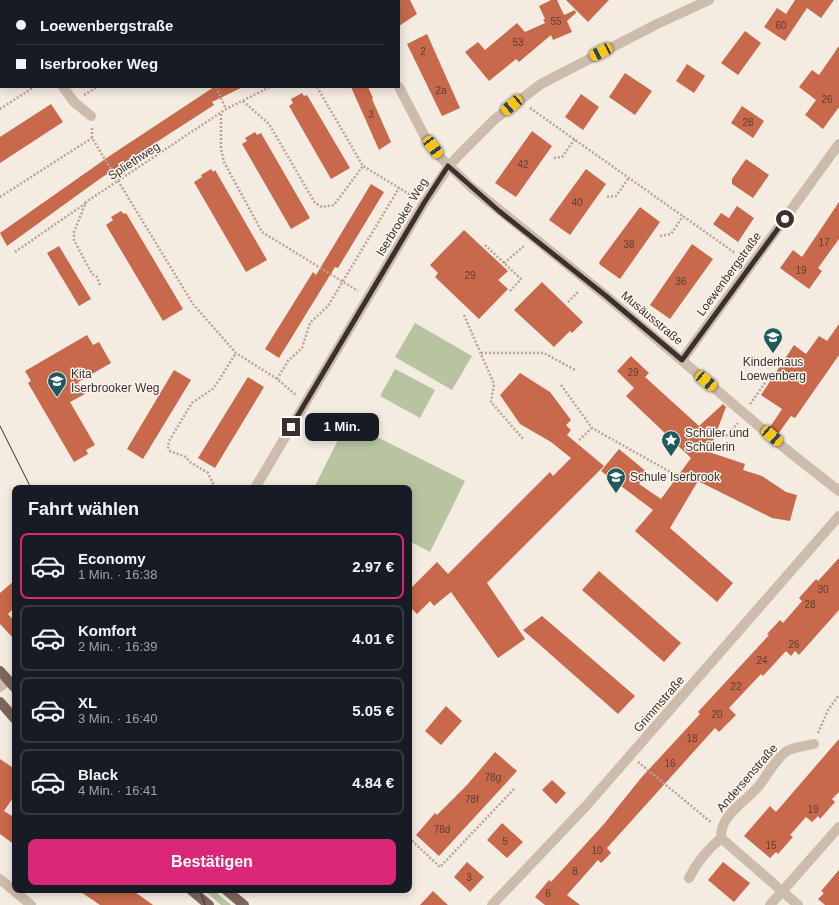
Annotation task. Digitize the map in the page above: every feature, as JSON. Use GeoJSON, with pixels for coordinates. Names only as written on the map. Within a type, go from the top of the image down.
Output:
{"type":"FeatureCollection","features":[{"type":"Feature","properties":{"kind":"main road"},"geometry":{"type":"LineString","coordinates":[[0,671],[8,685]]}},
{"type":"Feature","properties":{"kind":"main road"},"geometry":{"type":"LineString","coordinates":[[0,702],[12,716]]}},
{"type":"Feature","properties":{"kind":"main road"},"geometry":{"type":"LineString","coordinates":[[195,893],[209,905]]}},
{"type":"Feature","properties":{"kind":"main road"},"geometry":{"type":"LineString","coordinates":[[234,893],[244,905]]}},
{"type":"Feature","properties":{"kind":"street","name":"Iserbrooker Weg"},"geometry":{"type":"LineString","coordinates":[[257,485],[424,203],[448,166],[495,119],[519,100],[563,71],[709,0]]}},
{"type":"Feature","properties":{"kind":"street"},"geometry":{"type":"LineString","coordinates":[[64,88],[74,102],[91,116]]}},
{"type":"Feature","properties":{"kind":"street","name":"Musäusstraße"},"geometry":{"type":"LineString","coordinates":[[400,88],[425,137],[448,166],[499,211],[601,292],[787,450],[839,491]]}},
{"type":"Feature","properties":{"kind":"street","name":"Loewenbergstraße"},"geometry":{"type":"LineString","coordinates":[[682,360],[839,144]]}},
{"type":"Feature","properties":{"kind":"street","name":"Grimmstraße"},"geometry":{"type":"LineString","coordinates":[[492,905],[586,806],[839,516]]}},
{"type":"Feature","properties":{"kind":"street","name":"Andersenstraße"},"geometry":{"type":"LineString","coordinates":[[688,878],[704,854],[721,834],[736,808],[757,788],[780,756],[789,750],[814,744]]}},
{"type":"Feature","properties":{"kind":"street"},"geometry":{"type":"LineString","coordinates":[[770,905],[839,827]]}},
{"type":"Feature","properties":{"kind":"street"},"geometry":{"type":"LineString","coordinates":[[721,834],[798,905]]}},
{"type":"Feature","properties":{"kind":"street"},"geometry":{"type":"LineString","coordinates":[[0,879],[12,889]]}},
{"type":"Feature","properties":{"kind":"street"},"geometry":{"type":"LineString","coordinates":[[17,893],[31,905]]}},
{"type":"Feature","properties":{"kind":"path"},"geometry":{"type":"LineString","coordinates":[[0,109],[32,88]]}},
{"type":"Feature","properties":{"kind":"path"},"geometry":{"type":"LineString","coordinates":[[216,88],[226,109]]}},
{"type":"Feature","properties":{"kind":"path","name":"Spliethweg"},"geometry":{"type":"LineString","coordinates":[[15,252],[86,202],[221,114],[226,109],[268,88]]}},
{"type":"Feature","properties":{"kind":"path"},"geometry":{"type":"LineString","coordinates":[[318,88],[363,166],[424,203]]}},
{"type":"Feature","properties":{"kind":"path"},"geometry":{"type":"LineString","coordinates":[[519,100],[735,253]]}},
{"type":"Feature","properties":{"kind":"path"},"geometry":{"type":"LineString","coordinates":[[243,101],[270,124],[316,203],[322,207],[334,205],[339,201],[363,166]]}},
{"type":"Feature","properties":{"kind":"path"},"geometry":{"type":"LineString","coordinates":[[221,114],[221,149],[224,162],[262,232],[369,297]]}},
{"type":"Feature","properties":{"kind":"path"},"geometry":{"type":"LineString","coordinates":[[91,116],[92,138],[120,181],[193,304],[236,353],[277,379],[306,403]]}},
{"type":"Feature","properties":{"kind":"path"},"geometry":{"type":"LineString","coordinates":[[0,197],[92,138]]}},
{"type":"Feature","properties":{"kind":"path"},"geometry":{"type":"LineString","coordinates":[[554,158],[562,157],[575,139]]}},
{"type":"Feature","properties":{"kind":"path"},"geometry":{"type":"LineString","coordinates":[[607,197],[616,196],[629,178]]}},
{"type":"Feature","properties":{"kind":"path"},"geometry":{"type":"LineString","coordinates":[[277,379],[288,361],[302,348],[310,322],[328,306],[339,285],[343,281],[399,188]]}},
{"type":"Feature","properties":{"kind":"path"},"geometry":{"type":"LineString","coordinates":[[86,202],[74,232],[74,240],[92,274],[97,277],[100,285]]}},
{"type":"Feature","properties":{"kind":"path"},"geometry":{"type":"LineString","coordinates":[[660,236],[671,234],[683,216]]}},
{"type":"Feature","properties":{"kind":"path"},"geometry":{"type":"LineString","coordinates":[[485,245],[521,280],[510,291]]}},
{"type":"Feature","properties":{"kind":"path"},"geometry":{"type":"LineString","coordinates":[[504,264],[524,245]]}},
{"type":"Feature","properties":{"kind":"path"},"geometry":{"type":"LineString","coordinates":[[568,302],[579,291]]}},
{"type":"Feature","properties":{"kind":"path"},"geometry":{"type":"LineString","coordinates":[[464,315],[494,384],[491,402],[524,440]]}},
{"type":"Feature","properties":{"kind":"path"},"geometry":{"type":"LineString","coordinates":[[214,485],[208,473],[182,455],[170,451],[168,447],[169,441],[192,402],[214,388],[236,353]]}},
{"type":"Feature","properties":{"kind":"path"},"geometry":{"type":"LineString","coordinates":[[481,353],[544,353],[575,370]]}},
{"type":"Feature","properties":{"kind":"path"},"geometry":{"type":"LineString","coordinates":[[750,405],[770,376]]}},
{"type":"Feature","properties":{"kind":"path"},"geometry":{"type":"LineString","coordinates":[[561,385],[592,428],[672,473]]}},
{"type":"Feature","properties":{"kind":"path"},"geometry":{"type":"LineString","coordinates":[[718,436],[726,436],[739,423]]}},
{"type":"Feature","properties":{"kind":"path"},"geometry":{"type":"LineString","coordinates":[[579,440],[592,428]]}},
{"type":"Feature","properties":{"kind":"path"},"geometry":{"type":"LineString","coordinates":[[814,744],[828,710],[839,695]]}},
{"type":"Feature","properties":{"kind":"path"},"geometry":{"type":"LineString","coordinates":[[637,761],[721,834]]}},
{"type":"Feature","properties":{"kind":"path"},"geometry":{"type":"LineString","coordinates":[[412,841],[440,867],[515,788]]}},
{"type":"Feature","properties":{"kind":"green space"},"geometry":{"type":"Polygon","coordinates":[[[415,323],[472,356],[452,390],[395,357],[415,323]]]}},
{"type":"Feature","properties":{"kind":"green space"},"geometry":{"type":"Polygon","coordinates":[[[395,369],[435,390],[420,418],[380,396],[395,369]]]}},
{"type":"Feature","properties":{"kind":"green space"},"geometry":{"type":"Polygon","coordinates":[[[347,422],[465,481],[430,552],[412,543],[412,485],[316,485],[347,422]]]}},
{"type":"Feature","properties":{"kind":"green space"},"geometry":{"type":"Polygon","coordinates":[[[207,893],[217,893],[231,905],[221,905],[207,893]]]}},
{"type":"Feature","properties":{"kind":"building"},"geometry":{"type":"Polygon","coordinates":[[[400,0],[410,0],[417,14],[400,25],[400,0]]]}},
{"type":"Feature","properties":{"kind":"building"},"geometry":{"type":"Polygon","coordinates":[[[551,0],[557,0],[564,15],[575,10],[576,13],[567,21],[572,32],[553,40],[551,35],[519,62],[516,59],[489,81],[465,52],[478,42],[485,50],[517,23],[525,32],[545,23],[543,19],[545,19],[539,6],[551,0]]]}},
{"type":"Feature","properties":{"kind":"building"},"geometry":{"type":"Polygon","coordinates":[[[566,0],[609,0],[588,22],[566,0]]]}},
{"type":"Feature","properties":{"kind":"building"},"geometry":{"type":"Polygon","coordinates":[[[795,0],[834,0],[821,18],[807,8],[785,41],[764,27],[777,8],[786,14],[795,0]]]}},
{"type":"Feature","properties":{"kind":"building"},"geometry":{"type":"Polygon","coordinates":[[[745,31],[761,43],[738,75],[721,63],[745,31]]]}},
{"type":"Feature","properties":{"kind":"building"},"geometry":{"type":"Polygon","coordinates":[[[427,34],[460,108],[442,116],[407,44],[427,34]]]}},
{"type":"Feature","properties":{"kind":"building"},"geometry":{"type":"Polygon","coordinates":[[[839,46],[839,107],[823,129],[805,115],[816,100],[799,87],[812,70],[819,75],[839,46]]]}},
{"type":"Feature","properties":{"kind":"building"},"geometry":{"type":"Polygon","coordinates":[[[687,64],[705,76],[694,93],[676,81],[687,64]]]}},
{"type":"Feature","properties":{"kind":"building"},"geometry":{"type":"Polygon","coordinates":[[[625,73],[652,91],[635,115],[609,97],[625,73]]]}},
{"type":"Feature","properties":{"kind":"building"},"geometry":{"type":"Polygon","coordinates":[[[212,88],[241,88],[212,102],[214,105],[101,178],[7,246],[0,233],[111,155],[212,88]]]}},
{"type":"Feature","properties":{"kind":"building"},"geometry":{"type":"Polygon","coordinates":[[[351,88],[368,88],[373,98],[372,99],[391,142],[379,150],[351,88]]]}},
{"type":"Feature","properties":{"kind":"building"},"geometry":{"type":"Polygon","coordinates":[[[302,93],[304,96],[307,95],[350,168],[331,179],[289,106],[293,103],[291,99],[302,93]]]}},
{"type":"Feature","properties":{"kind":"building"},"geometry":{"type":"Polygon","coordinates":[[[581,94],[599,107],[583,130],[565,117],[581,94]]]}},
{"type":"Feature","properties":{"kind":"building"},"geometry":{"type":"Polygon","coordinates":[[[51,104],[63,122],[0,163],[0,137],[51,104]]]}},
{"type":"Feature","properties":{"kind":"building"},"geometry":{"type":"Polygon","coordinates":[[[742,106],[764,121],[753,138],[731,123],[742,106]]]}},
{"type":"Feature","properties":{"kind":"building"},"geometry":{"type":"Polygon","coordinates":[[[532,131],[552,146],[516,197],[495,183],[532,131]]]}},
{"type":"Feature","properties":{"kind":"building"},"geometry":{"type":"Polygon","coordinates":[[[255,132],[257,135],[261,133],[310,218],[291,229],[242,144],[247,141],[245,138],[255,132]]]}},
{"type":"Feature","properties":{"kind":"building"},"geometry":{"type":"Polygon","coordinates":[[[746,159],[769,175],[753,198],[732,184],[732,179],[746,159]]]}},
{"type":"Feature","properties":{"kind":"building"},"geometry":{"type":"Polygon","coordinates":[[[211,169],[213,172],[215,170],[267,260],[246,272],[194,182],[202,177],[201,175],[211,169]]]}},
{"type":"Feature","properties":{"kind":"building"},"geometry":{"type":"Polygon","coordinates":[[[586,169],[606,184],[570,235],[549,220],[586,169]]]}},
{"type":"Feature","properties":{"kind":"building"},"geometry":{"type":"Polygon","coordinates":[[[371,184],[384,192],[338,268],[335,267],[279,358],[265,349],[313,272],[316,275],[371,184]]]}},
{"type":"Feature","properties":{"kind":"building"},"geometry":{"type":"Polygon","coordinates":[[[839,202],[839,239],[818,268],[822,271],[809,289],[780,268],[793,250],[802,257],[839,202]]]}},
{"type":"Feature","properties":{"kind":"building"},"geometry":{"type":"Polygon","coordinates":[[[737,206],[754,218],[738,242],[713,224],[721,213],[729,218],[737,206]]]}},
{"type":"Feature","properties":{"kind":"building"},"geometry":{"type":"Polygon","coordinates":[[[640,207],[660,222],[620,279],[599,264],[640,207]]]}},
{"type":"Feature","properties":{"kind":"building"},"geometry":{"type":"Polygon","coordinates":[[[121,211],[124,214],[126,213],[183,309],[163,321],[106,225],[113,220],[111,217],[121,211]]]}},
{"type":"Feature","properties":{"kind":"building"},"geometry":{"type":"Polygon","coordinates":[[[464,230],[508,271],[498,280],[508,289],[479,319],[435,277],[438,273],[430,265],[464,230]]]}},
{"type":"Feature","properties":{"kind":"building"},"geometry":{"type":"Polygon","coordinates":[[[692,244],[713,259],[670,319],[650,305],[692,244]]]}},
{"type":"Feature","properties":{"kind":"building"},"geometry":{"type":"Polygon","coordinates":[[[59,246],[91,299],[79,306],[47,253],[59,246]]]}},
{"type":"Feature","properties":{"kind":"building"},"geometry":{"type":"Polygon","coordinates":[[[542,282],[583,322],[572,333],[570,331],[554,347],[514,310],[542,282]]]}},
{"type":"Feature","properties":{"kind":"building"},"geometry":{"type":"Polygon","coordinates":[[[839,324],[839,355],[795,418],[791,416],[778,434],[770,427],[782,409],[761,395],[794,345],[806,354],[819,336],[827,341],[839,324]]]}},
{"type":"Feature","properties":{"kind":"building","name":"Kita Iserbrooker Weg"},"geometry":{"type":"Polygon","coordinates":[[[87,335],[93,345],[99,342],[111,363],[78,382],[85,394],[70,402],[95,445],[86,450],[88,454],[74,462],[28,383],[31,381],[25,371],[87,335]]]}},
{"type":"Feature","properties":{"kind":"building"},"geometry":{"type":"Polygon","coordinates":[[[631,356],[649,373],[645,377],[699,426],[723,404],[726,407],[709,452],[745,464],[743,470],[762,476],[786,492],[797,495],[790,521],[772,518],[698,481],[670,528],[733,583],[717,602],[635,531],[653,510],[601,471],[619,449],[648,473],[639,484],[661,499],[691,458],[626,396],[634,388],[617,371],[631,356]]]}},
{"type":"Feature","properties":{"kind":"building"},"geometry":{"type":"Polygon","coordinates":[[[174,370],[191,380],[143,459],[127,449],[174,370]]]}},
{"type":"Feature","properties":{"kind":"building"},"geometry":{"type":"Polygon","coordinates":[[[520,373],[550,392],[571,420],[566,425],[571,430],[567,435],[604,466],[487,583],[525,639],[498,658],[451,592],[434,606],[430,601],[417,614],[412,609],[412,587],[437,562],[448,574],[550,472],[553,476],[571,458],[551,442],[520,424],[500,395],[520,373]]]}},
{"type":"Feature","properties":{"kind":"building"},"geometry":{"type":"Polygon","coordinates":[[[248,377],[264,387],[215,468],[198,458],[248,377]]]}},
{"type":"Feature","properties":{"kind":"building"},"geometry":{"type":"Polygon","coordinates":[[[839,558],[839,610],[799,655],[795,651],[791,656],[786,651],[763,676],[761,674],[729,708],[736,715],[719,732],[715,728],[607,848],[611,853],[601,863],[598,860],[567,895],[580,905],[545,905],[535,897],[549,880],[551,882],[604,824],[641,778],[700,714],[698,712],[769,635],[767,634],[780,620],[783,623],[802,601],[799,598],[816,579],[818,581],[839,558]]]}},
{"type":"Feature","properties":{"kind":"building"},"geometry":{"type":"Polygon","coordinates":[[[599,571],[681,643],[664,662],[582,590],[599,571]]]}},
{"type":"Feature","properties":{"kind":"building"},"geometry":{"type":"Polygon","coordinates":[[[12,583],[12,610],[8,614],[12,619],[12,637],[0,624],[0,593],[12,583]]]}},
{"type":"Feature","properties":{"kind":"building"},"geometry":{"type":"Polygon","coordinates":[[[542,616],[635,696],[618,714],[523,630],[542,616]]]}},
{"type":"Feature","properties":{"kind":"building"},"geometry":{"type":"Polygon","coordinates":[[[446,706],[462,721],[441,745],[425,731],[446,706]]]}},
{"type":"Feature","properties":{"kind":"building"},"geometry":{"type":"Polygon","coordinates":[[[839,739],[839,792],[832,799],[835,802],[820,819],[818,816],[812,822],[806,817],[790,835],[793,837],[778,854],[776,852],[770,858],[744,836],[770,806],[776,812],[839,739]]]}},
{"type":"Feature","properties":{"kind":"building"},"geometry":{"type":"Polygon","coordinates":[[[495,752],[517,771],[439,856],[416,835],[435,813],[437,815],[467,785],[495,752]]]}},
{"type":"Feature","properties":{"kind":"building"},"geometry":{"type":"Polygon","coordinates":[[[0,759],[12,767],[12,799],[4,811],[12,816],[12,843],[0,834],[0,759]]]}},
{"type":"Feature","properties":{"kind":"building"},"geometry":{"type":"Polygon","coordinates":[[[552,780],[566,793],[556,804],[542,790],[552,780]]]}},
{"type":"Feature","properties":{"kind":"building"},"geometry":{"type":"Polygon","coordinates":[[[502,823],[523,842],[507,858],[487,840],[502,823]]]}},
{"type":"Feature","properties":{"kind":"building"},"geometry":{"type":"Polygon","coordinates":[[[467,862],[484,877],[470,892],[454,877],[467,862]]]}},
{"type":"Feature","properties":{"kind":"building"},"geometry":{"type":"Polygon","coordinates":[[[723,862],[750,883],[734,902],[708,880],[723,862]]]}},
{"type":"Feature","properties":{"kind":"building"},"geometry":{"type":"Polygon","coordinates":[[[839,870],[839,905],[825,905],[818,899],[824,893],[821,891],[839,870]]]}},
{"type":"Feature","properties":{"kind":"building"},"geometry":{"type":"Polygon","coordinates":[[[433,891],[448,905],[420,905],[433,891]]]}},
{"type":"Feature","properties":{"kind":"building"},"geometry":{"type":"Polygon","coordinates":[[[82,893],[136,893],[153,905],[100,905],[82,893]]]}},
{"type":"Feature","properties":{"kind":"tram line"},"geometry":{"type":"LineString","coordinates":[[0,426],[30,485]]}},
{"type":"Feature","properties":{"kind":"tram line"},"geometry":{"type":"LineString","coordinates":[[201,893],[205,905]]}},
{"type":"Feature","properties":{"kind":"place","name":"Kinderhaus Loewenberg"},"geometry":{"type":"Point","coordinates":[773,354]}},
{"type":"Feature","properties":{"kind":"place","name":"Kita Iserbrooker Weg"},"geometry":{"type":"Point","coordinates":[57,398]}},
{"type":"Feature","properties":{"kind":"place","name":"Schüler und Schülerin"},"geometry":{"type":"Point","coordinates":[671,457]}},
{"type":"Feature","properties":{"kind":"place","name":"Schule Iserbrook"},"geometry":{"type":"Point","coordinates":[616,494]}},
{"type":"Feature","properties":{"kind":"route"},"geometry":{"type":"LineString","coordinates":[[291,427],[424,203],[448,166],[499,211],[535,238],[682,360],[785,219]]}}]}
